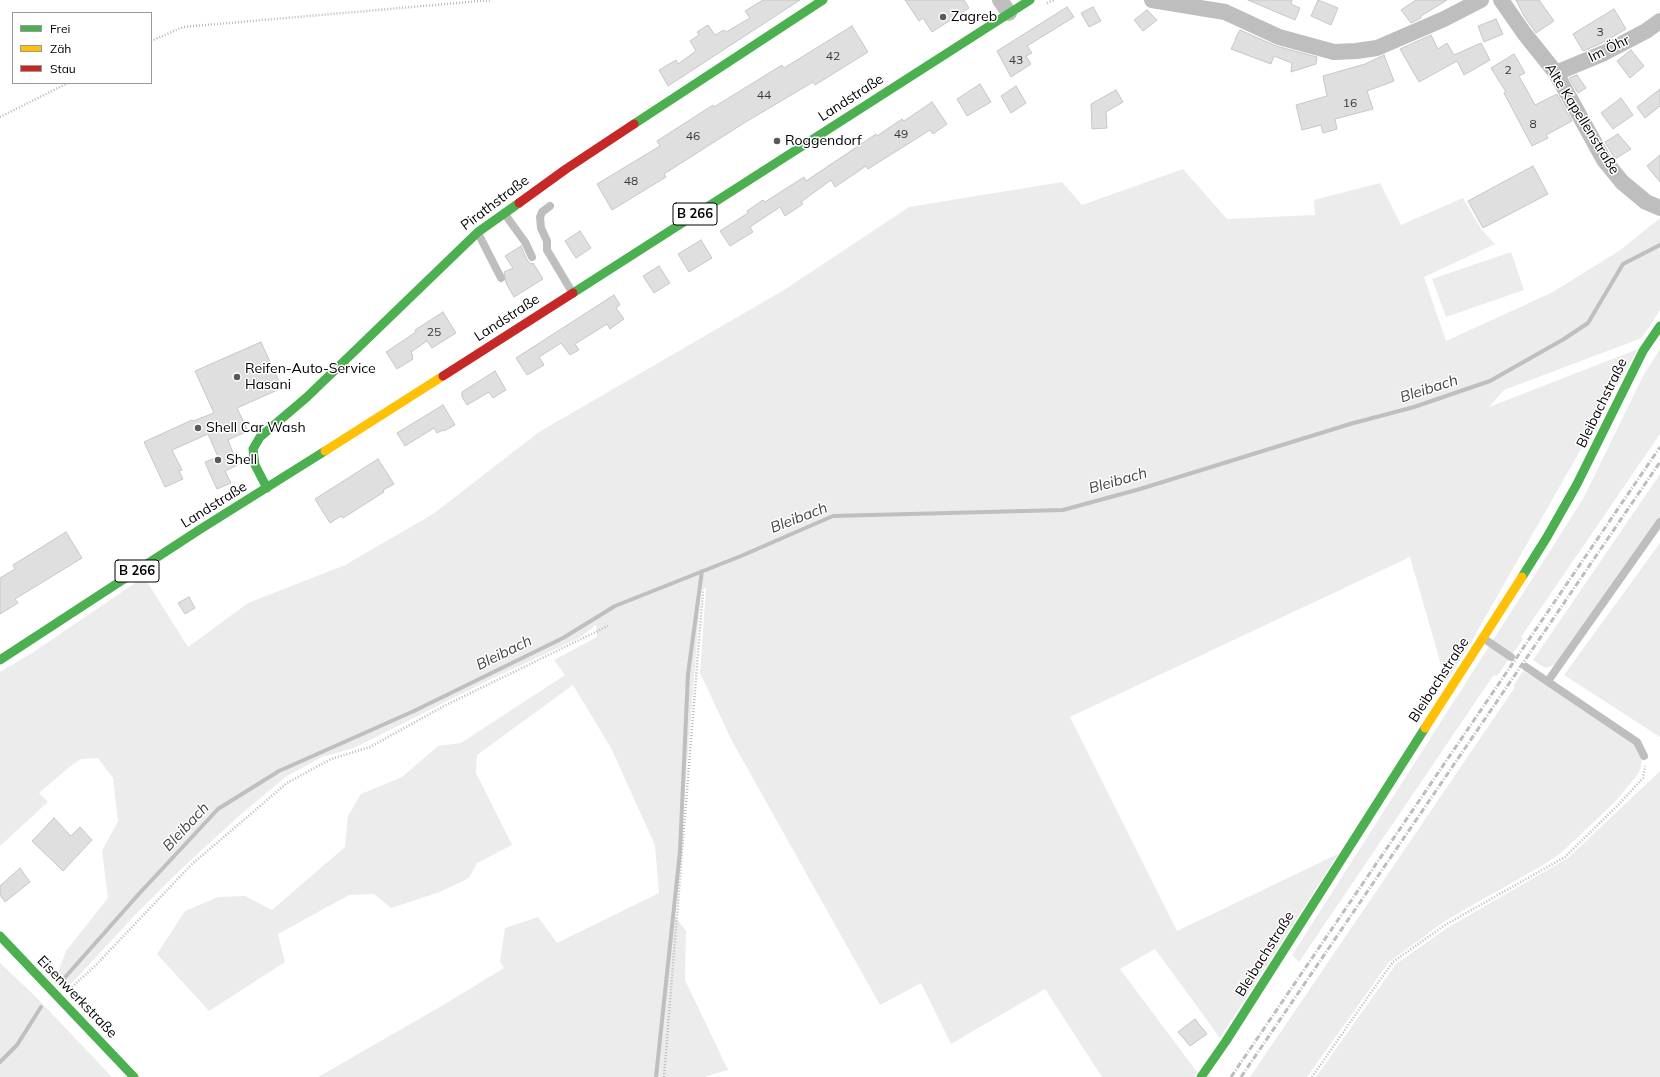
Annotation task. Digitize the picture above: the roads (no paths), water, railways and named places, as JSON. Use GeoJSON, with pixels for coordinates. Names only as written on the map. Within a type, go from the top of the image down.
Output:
{"type":"FeatureCollection","features":[{"type":"Feature","properties":{"kind":"main road","name":"Pirathstraße"},"geometry":{"type":"LineString","coordinates":[[267,488],[255,465],[254,449],[260,437],[307,397],[478,232],[504,212],[665,104],[824,0]]}},
{"type":"Feature","properties":{"kind":"main road","name":"Landstraße"},"geometry":{"type":"LineString","coordinates":[[0,660],[572,293],[1005,6],[1030,0]]}},
{"type":"Feature","properties":{"kind":"main road","name":"Bleibachstraße"},"geometry":{"type":"LineString","coordinates":[[1201,1077],[1226,1041],[1547,537],[1577,484],[1643,351],[1660,326]]}},
{"type":"Feature","properties":{"kind":"main road","name":"Eisenwerkstraße"},"geometry":{"type":"LineString","coordinates":[[0,936],[134,1077]]}},
{"type":"Feature","properties":{"kind":"street"},"geometry":{"type":"LineString","coordinates":[[1152,0],[1225,12],[1279,37],[1334,52],[1377,48],[1444,19],[1481,0]]}},
{"type":"Feature","properties":{"kind":"street","name":"Alte Kapellenstraße"},"geometry":{"type":"LineString","coordinates":[[1501,0],[1524,33],[1556,73],[1604,160],[1622,182],[1646,202],[1660,208]]}},
{"type":"Feature","properties":{"kind":"street","name":"Im Öhr"},"geometry":{"type":"LineString","coordinates":[[1556,73],[1604,53],[1646,31],[1660,21]]}},
{"type":"Feature","properties":{"kind":"lane"},"geometry":{"type":"LineString","coordinates":[[550,206],[546,208],[540,217],[541,228],[547,240],[547,250],[572,293]]}},
{"type":"Feature","properties":{"kind":"lane"},"geometry":{"type":"LineString","coordinates":[[504,212],[525,242],[532,257]]}},
{"type":"Feature","properties":{"kind":"lane"},"geometry":{"type":"LineString","coordinates":[[478,232],[501,278]]}},
{"type":"Feature","properties":{"kind":"lane"},"geometry":{"type":"LineString","coordinates":[[1548,681],[1660,522]]}},
{"type":"Feature","properties":{"kind":"lane"},"geometry":{"type":"LineString","coordinates":[[1482,638],[1511,657]]}},
{"type":"Feature","properties":{"kind":"lane"},"geometry":{"type":"LineString","coordinates":[[1526,667],[1637,742],[1644,756]]}},
{"type":"Feature","properties":{"kind":"waterway","name":"Bleibach"},"geometry":{"type":"LineString","coordinates":[[60,983],[137,896],[218,809],[279,771],[414,711],[563,638],[615,606],[741,556],[833,516],[1063,510],[1140,489],[1350,424],[1414,407],[1490,381],[1564,339],[1588,323],[1623,264],[1660,245]]}},
{"type":"Feature","properties":{"kind":"waterway"},"geometry":{"type":"LineString","coordinates":[[656,1077],[680,851],[688,674],[702,571]]}},
{"type":"Feature","properties":{"kind":"waterway","name":"Bleibach"},"geometry":{"type":"LineString","coordinates":[[0,1062],[17,1045],[41,1007]]}},
{"type":"Feature","properties":{"kind":"railway"},"geometry":{"type":"LineString","coordinates":[[1231,1077],[1660,447]]}},
{"type":"Feature","properties":{"kind":"railway"},"geometry":{"type":"LineString","coordinates":[[1241,1077],[1660,462]]}},
{"type":"Feature","properties":{"kind":"place","name":"Zagreb"},"geometry":{"type":"Point","coordinates":[943,17]}},
{"type":"Feature","properties":{"kind":"place","name":"Roggendorf"},"geometry":{"type":"Point","coordinates":[777,141]}},
{"type":"Feature","properties":{"kind":"place","name":"Reifen-Auto-Service Hasani"},"geometry":{"type":"Point","coordinates":[237,377]}},
{"type":"Feature","properties":{"kind":"place","name":"Shell Car Wash"},"geometry":{"type":"Point","coordinates":[198,428]}},
{"type":"Feature","properties":{"kind":"place","name":"Shell"},"geometry":{"type":"Point","coordinates":[218,460]}}]}
